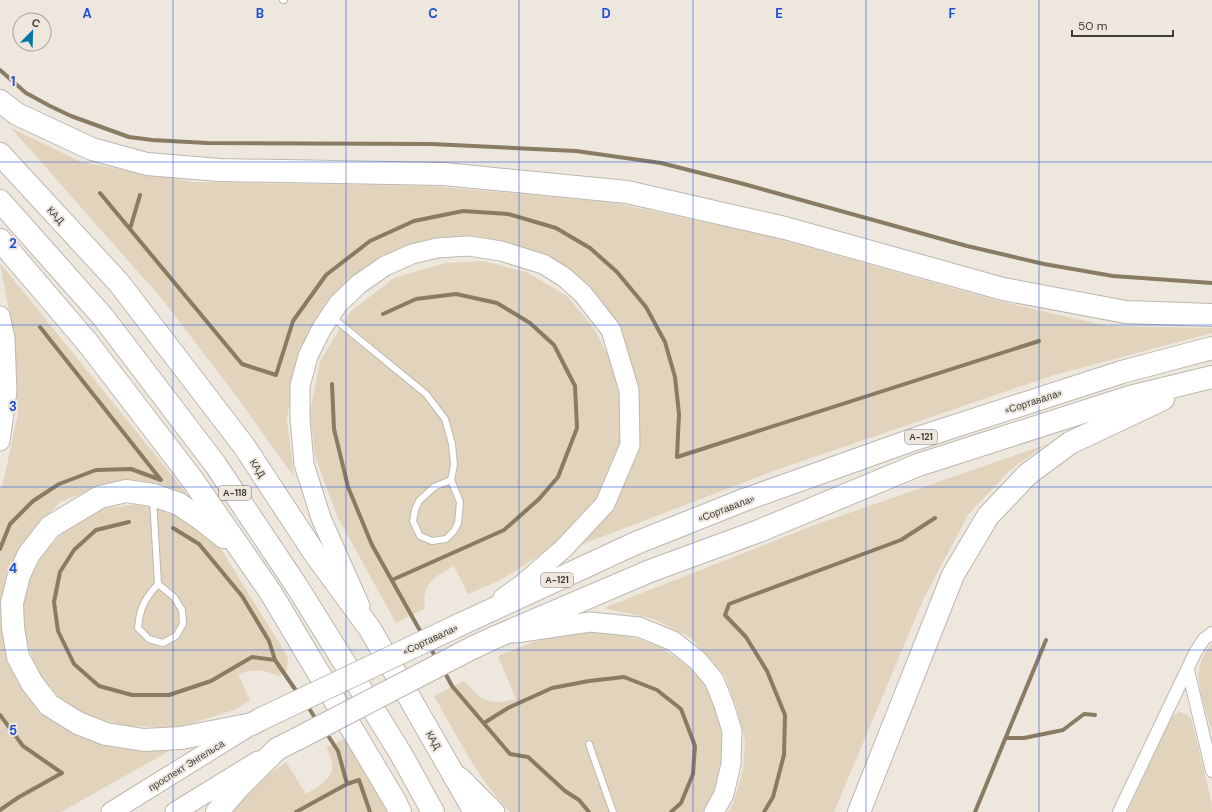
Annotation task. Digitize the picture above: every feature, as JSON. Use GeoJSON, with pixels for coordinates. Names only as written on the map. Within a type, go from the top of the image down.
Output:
{"type":"FeatureCollection","features":[{"type":"Feature","properties":{"kind":"highway"},"geometry":{"type":"LineString","coordinates":[[0,101],[18,114],[92,149],[147,164],[219,170],[444,174],[627,192],[785,228],[1003,289],[1126,312],[1212,315]]}},
{"type":"Feature","properties":{"kind":"highway","name":"КАД"},"geometry":{"type":"LineString","coordinates":[[0,154],[119,283],[244,446],[315,554],[370,629],[475,812]]}},
{"type":"Feature","properties":{"kind":"highway","name":"А-118"},"geometry":{"type":"LineString","coordinates":[[0,201],[102,317],[216,464],[298,588],[389,734],[433,812]]}},
{"type":"Feature","properties":{"kind":"highway"},"geometry":{"type":"LineString","coordinates":[[0,240],[96,354],[192,479],[271,594],[399,809]]}},
{"type":"Feature","properties":{"kind":"highway","name":"«Сортавала»"},"geometry":{"type":"LineString","coordinates":[[271,594],[226,539],[179,504],[153,495],[126,491],[100,497],[50,527],[29,554],[19,575],[12,603],[13,628],[18,657],[32,682],[49,705],[78,723],[106,734],[144,740],[174,738],[257,722],[636,543],[744,500],[912,440],[1122,372],[1212,348]]}},
{"type":"Feature","properties":{"kind":"highway"},"geometry":{"type":"LineString","coordinates":[[859,812],[953,575],[988,516],[1028,474],[1070,443],[1204,378]]}},
{"type":"Feature","properties":{"kind":"highway","name":"А-121"},"geometry":{"type":"LineString","coordinates":[[277,749],[472,648],[650,570],[759,531],[918,465],[1130,397],[1204,378]]}},
{"type":"Feature","properties":{"kind":"highway"},"geometry":{"type":"LineString","coordinates":[[217,812],[238,788],[277,749]]}},
{"type":"Feature","properties":{"kind":"main road"},"geometry":{"type":"LineString","coordinates":[[370,629],[321,518],[304,464],[300,419],[300,386],[308,356],[322,328],[338,304],[359,284],[384,266],[412,254],[437,248],[469,246],[502,251],[543,264],[564,277],[583,294],[611,330],[629,390],[630,445],[605,504],[564,548],[524,583],[469,621]]}},
{"type":"Feature","properties":{"kind":"main road"},"geometry":{"type":"LineString","coordinates":[[0,316],[5,338],[7,391],[0,441]]}},
{"type":"Feature","properties":{"kind":"main road"},"geometry":{"type":"LineString","coordinates":[[498,636],[590,622],[639,627],[673,641],[697,660],[714,680],[732,731],[731,764],[724,794],[714,812]]}},
{"type":"Feature","properties":{"kind":"main road","name":"проспект Энгельса"},"geometry":{"type":"LineString","coordinates":[[111,812],[257,722]]}},
{"type":"Feature","properties":{"kind":"main road"},"geometry":{"type":"LineString","coordinates":[[175,812],[277,749]]}},
{"type":"Feature","properties":{"kind":"main road"},"geometry":{"type":"LineString","coordinates":[[449,766],[495,812]]}},
{"type":"Feature","properties":{"kind":"street"},"geometry":{"type":"LineString","coordinates":[[1119,812],[1195,653],[1204,639],[1212,633]]}},
{"type":"Feature","properties":{"kind":"street"},"geometry":{"type":"LineString","coordinates":[[1188,670],[1212,771]]}},
{"type":"Feature","properties":{"kind":"lane"},"geometry":{"type":"LineString","coordinates":[[330,316],[426,394],[445,419],[452,444],[454,465],[451,480],[460,502],[458,523],[454,531],[446,539],[432,541],[420,536],[413,521],[415,510],[419,501],[434,487],[451,480]]}},
{"type":"Feature","properties":{"kind":"lane"},"geometry":{"type":"LineString","coordinates":[[153,495],[158,584],[146,597],[139,614],[138,628],[149,639],[163,643],[176,636],[183,624],[182,610],[174,597],[158,584]]}},
{"type":"Feature","properties":{"kind":"lane"},"geometry":{"type":"LineString","coordinates":[[589,744],[613,812]]}},
{"type":"Feature","properties":{"kind":"shaded area"},"geometry":{"type":"Polygon","coordinates":[[[11,128],[81,162],[195,182],[432,186],[610,202],[761,234],[995,300],[1107,326],[1212,328],[1212,333],[1054,375],[779,469],[578,546],[613,509],[638,446],[634,371],[617,326],[589,289],[543,254],[470,237],[411,246],[368,265],[325,306],[295,363],[287,420],[294,477],[240,401],[162,299],[11,128]]]}},
{"type":"Feature","properties":{"kind":"shaded area"},"geometry":{"type":"Polygon","coordinates":[[[483,261],[526,272],[567,296],[594,328],[612,363],[620,401],[621,439],[608,481],[588,512],[550,548],[501,580],[468,594],[454,566],[430,582],[425,593],[425,609],[396,623],[337,516],[315,456],[310,412],[320,361],[351,311],[394,278],[446,263],[483,261]]]}},
{"type":"Feature","properties":{"kind":"shaded area"},"geometry":{"type":"Polygon","coordinates":[[[0,263],[187,494],[134,482],[93,489],[60,502],[22,545],[6,574],[1,614],[7,662],[32,701],[65,729],[114,748],[169,751],[61,812],[0,812],[0,491],[18,413],[14,336],[0,263]]]}},
{"type":"Feature","properties":{"kind":"shaded area"},"geometry":{"type":"Polygon","coordinates":[[[1045,445],[1010,470],[968,515],[923,600],[834,812],[728,812],[733,804],[743,770],[745,741],[737,709],[725,676],[691,638],[654,619],[604,608],[820,523],[1045,445]]]}},
{"type":"Feature","properties":{"kind":"shaded area"},"geometry":{"type":"Polygon","coordinates":[[[136,504],[165,510],[193,525],[216,541],[288,657],[287,671],[278,676],[258,670],[238,674],[250,700],[234,710],[177,728],[127,726],[92,717],[63,702],[37,671],[26,638],[23,601],[33,563],[70,526],[102,509],[136,504]]]}},
{"type":"Feature","properties":{"kind":"shaded area"},"geometry":{"type":"Polygon","coordinates":[[[591,630],[625,635],[657,645],[696,671],[719,709],[725,745],[718,789],[703,812],[510,812],[478,772],[434,696],[464,681],[476,693],[487,700],[500,702],[516,699],[498,656],[543,638],[591,630]]]}},
{"type":"Feature","properties":{"kind":"shaded area"},"geometry":{"type":"Polygon","coordinates":[[[1212,644],[1212,733],[1201,692],[1199,676],[1202,659],[1212,644]]]}},
{"type":"Feature","properties":{"kind":"shaded area"},"geometry":{"type":"Polygon","coordinates":[[[1180,712],[1191,718],[1212,804],[1212,812],[1127,812],[1172,717],[1180,712]]]}},
{"type":"Feature","properties":{"kind":"shaded area"},"geometry":{"type":"Polygon","coordinates":[[[346,738],[387,812],[226,812],[241,795],[286,762],[306,794],[326,781],[330,776],[332,764],[326,748],[346,738]]]}},
{"type":"Feature","properties":{"kind":"waterway"},"geometry":{"type":"LineString","coordinates":[[0,70],[26,93],[50,106],[71,116],[129,137],[152,140],[207,143],[431,144],[576,151],[661,163],[740,183],[967,246],[1044,264],[1113,276],[1212,283]]}},
{"type":"Feature","properties":{"kind":"waterway"},"geometry":{"type":"LineString","coordinates":[[100,193],[242,364],[276,375],[293,321],[326,275],[370,241],[414,221],[463,211],[508,214],[556,228],[590,248],[617,272],[646,307],[665,342],[675,377],[679,414],[677,457],[1039,341]]}},
{"type":"Feature","properties":{"kind":"waterway"},"geometry":{"type":"LineString","coordinates":[[130,229],[140,195]]}},
{"type":"Feature","properties":{"kind":"waterway"},"geometry":{"type":"LineString","coordinates":[[383,314],[416,299],[456,294],[497,303],[530,323],[554,345],[575,386],[577,428],[558,477],[539,499],[504,530],[392,580]]}},
{"type":"Feature","properties":{"kind":"waterway"},"geometry":{"type":"LineString","coordinates":[[0,549],[10,524],[33,501],[59,484],[96,470],[131,469],[161,480],[40,327]]}},
{"type":"Feature","properties":{"kind":"waterway"},"geometry":{"type":"LineString","coordinates":[[332,384],[334,429],[348,487],[372,545],[423,636]]}},
{"type":"Feature","properties":{"kind":"waterway"},"geometry":{"type":"LineString","coordinates":[[764,812],[773,797],[784,755],[785,715],[767,671],[746,637],[725,615],[729,604],[901,540],[935,518]]}},
{"type":"Feature","properties":{"kind":"waterway"},"geometry":{"type":"LineString","coordinates":[[129,522],[96,530],[74,550],[60,572],[54,602],[58,631],[74,664],[99,686],[132,695],[169,695],[211,681],[252,657],[275,660]]}},
{"type":"Feature","properties":{"kind":"waterway"},"geometry":{"type":"LineString","coordinates":[[173,528],[199,544],[242,596],[269,641],[275,660],[299,695]]}},
{"type":"Feature","properties":{"kind":"waterway"},"geometry":{"type":"LineString","coordinates":[[975,812],[1046,640]]}},
{"type":"Feature","properties":{"kind":"waterway"},"geometry":{"type":"LineString","coordinates":[[430,647],[437,660]]}},
{"type":"Feature","properties":{"kind":"waterway"},"geometry":{"type":"LineString","coordinates":[[444,671],[452,686],[510,754],[528,757],[565,791],[579,800],[589,812]]}},
{"type":"Feature","properties":{"kind":"waterway"},"geometry":{"type":"LineString","coordinates":[[484,723],[508,708],[552,688],[589,681],[624,677],[657,690],[681,709],[695,746],[693,774],[681,803],[671,812]]}},
{"type":"Feature","properties":{"kind":"waterway"},"geometry":{"type":"LineString","coordinates":[[307,705],[317,721]]}},
{"type":"Feature","properties":{"kind":"waterway"},"geometry":{"type":"LineString","coordinates":[[1006,738],[1024,738],[1063,730],[1084,714],[1095,715]]}},
{"type":"Feature","properties":{"kind":"waterway"},"geometry":{"type":"LineString","coordinates":[[0,715],[23,746],[62,773],[19,797],[0,810]]}},
{"type":"Feature","properties":{"kind":"waterway"},"geometry":{"type":"LineString","coordinates":[[325,731],[338,751],[347,784]]}},
{"type":"Feature","properties":{"kind":"waterway"},"geometry":{"type":"LineString","coordinates":[[296,812],[347,784],[359,780],[370,812]]}}]}
